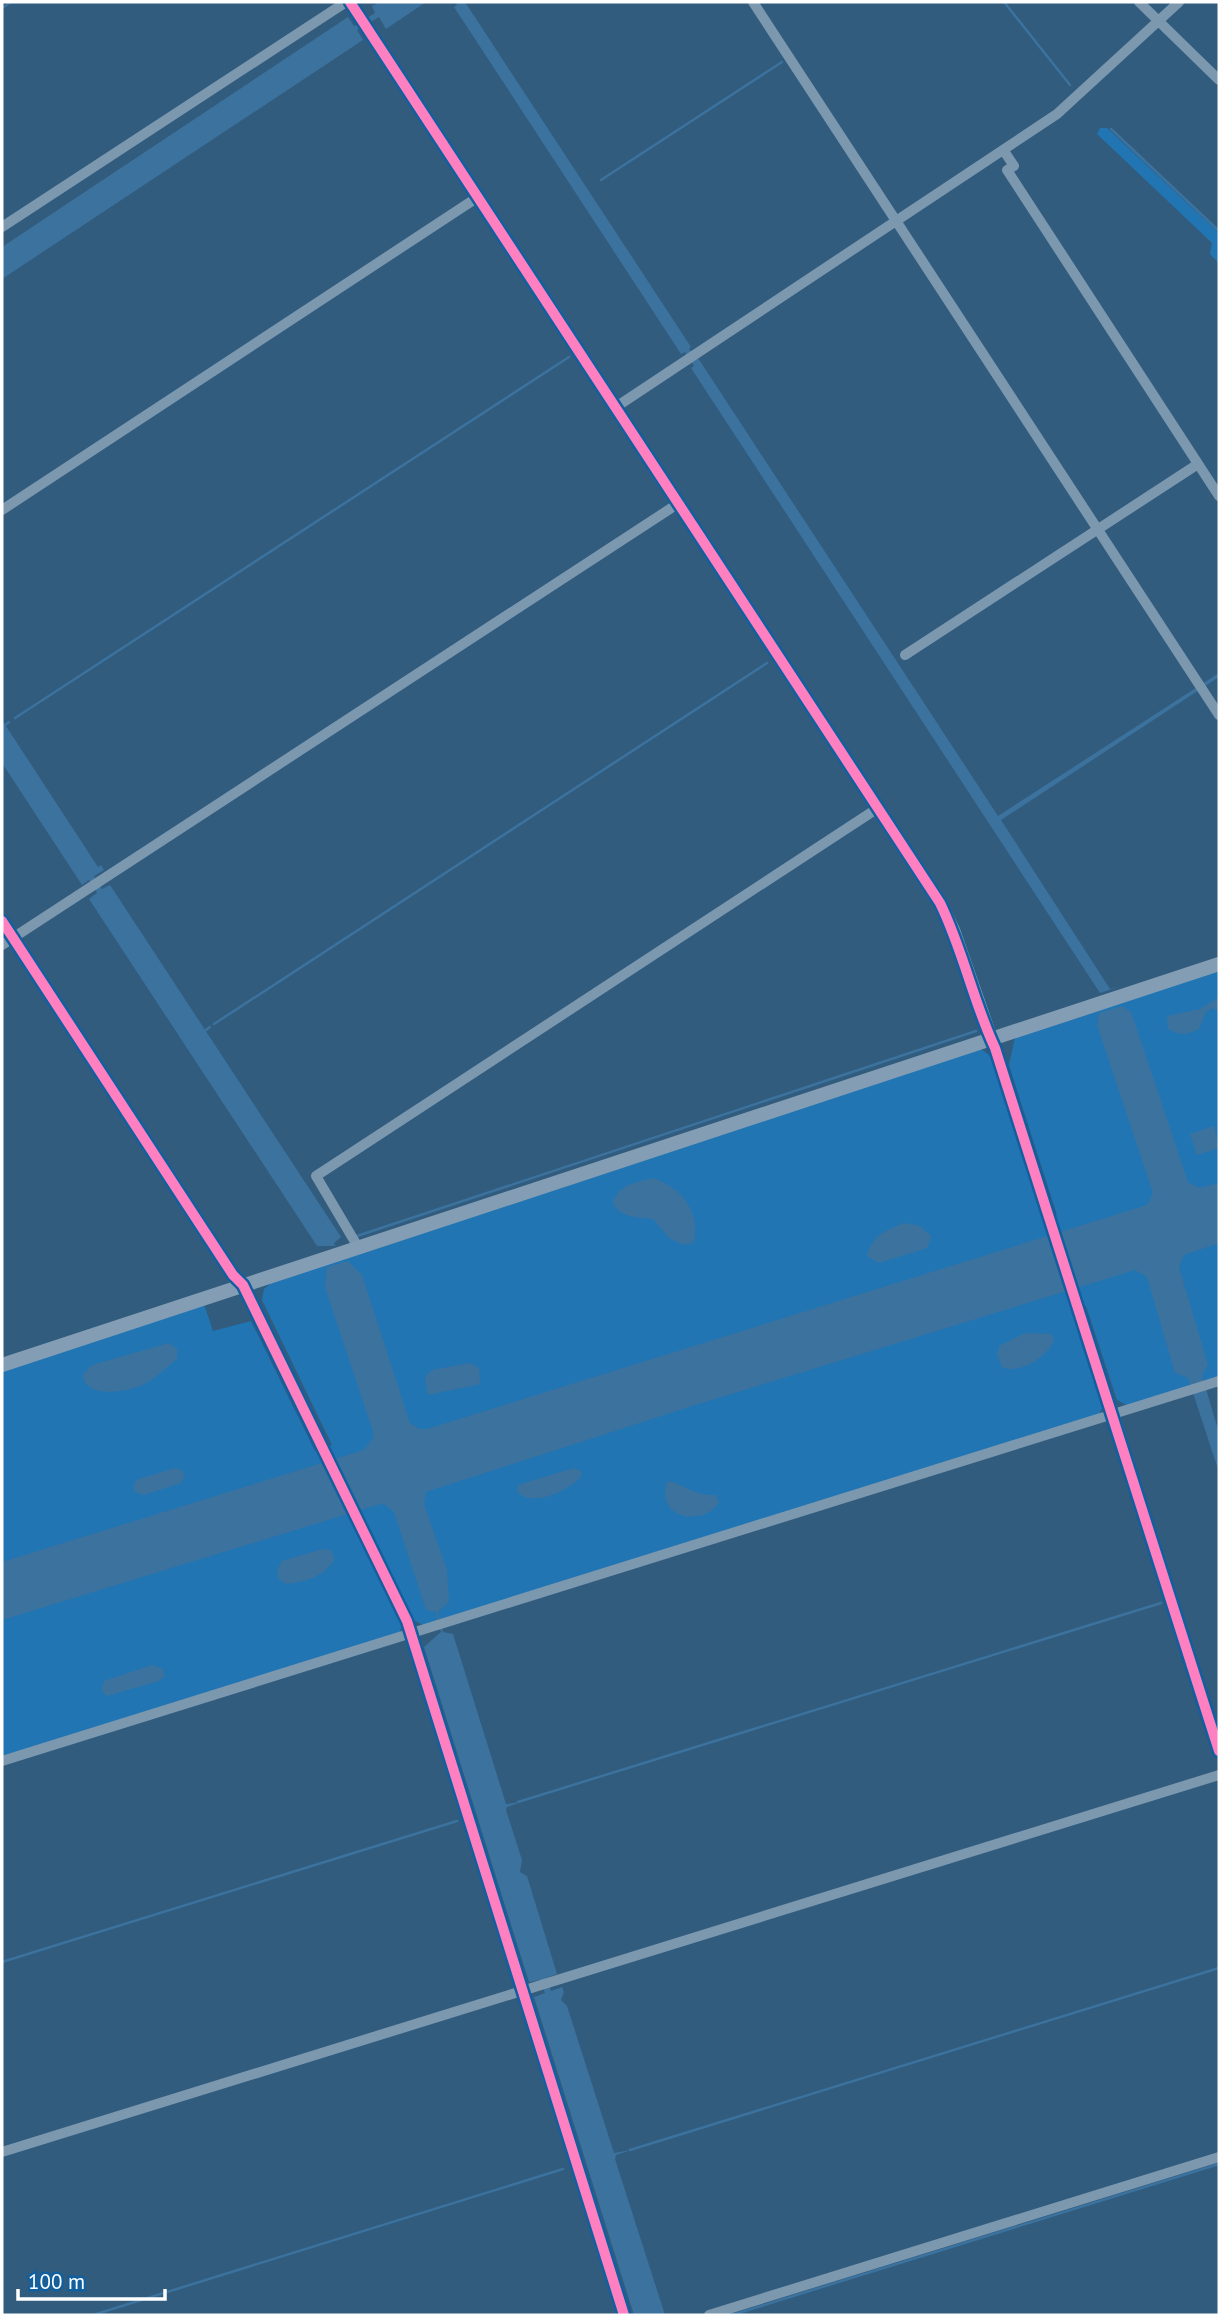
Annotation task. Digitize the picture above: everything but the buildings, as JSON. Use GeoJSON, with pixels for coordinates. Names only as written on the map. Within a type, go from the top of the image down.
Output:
{"type":"FeatureCollection","features":[{"type":"Feature","properties":{"kind":"street"},"geometry":{"type":"LineString","coordinates":[[2,227],[348,2],[878,808],[940,904],[953,930],[1114,1413],[1219,1751]]}},
{"type":"Feature","properties":{"kind":"street"},"geometry":{"type":"LineString","coordinates":[[753,2],[1219,715]]}},
{"type":"Feature","properties":{"kind":"street"},"geometry":{"type":"LineString","coordinates":[[1139,2],[1219,80]]}},
{"type":"Feature","properties":{"kind":"street"},"geometry":{"type":"LineString","coordinates":[[616,407],[1004,150],[1079,97],[1179,2]]}},
{"type":"Feature","properties":{"kind":"street"},"geometry":{"type":"LineString","coordinates":[[1004,150],[1014,166],[1007,170],[1219,496]]}},
{"type":"Feature","properties":{"kind":"street"},"geometry":{"type":"LineString","coordinates":[[2,510],[478,197]]}},
{"type":"Feature","properties":{"kind":"street"},"geometry":{"type":"LineString","coordinates":[[905,655],[1198,464]]}},
{"type":"Feature","properties":{"kind":"street"},"geometry":{"type":"LineString","coordinates":[[7,941],[679,503]]}},
{"type":"Feature","properties":{"kind":"street"},"geometry":{"type":"LineString","coordinates":[[358,1247],[316,1176],[878,808]]}},
{"type":"Feature","properties":{"kind":"street"},"geometry":{"type":"LineString","coordinates":[[2,921],[7,941],[233,1275],[243,1285],[412,1634],[624,2315]]}},
{"type":"Feature","properties":{"kind":"street"},"geometry":{"type":"LineString","coordinates":[[2,1364],[1219,964]]}},
{"type":"Feature","properties":{"kind":"street"},"geometry":{"type":"LineString","coordinates":[[2,1761],[1219,1381]]}},
{"type":"Feature","properties":{"kind":"street"},"geometry":{"type":"LineString","coordinates":[[2,2152],[552,1984],[1219,1775]]}},
{"type":"Feature","properties":{"kind":"street"},"geometry":{"type":"LineString","coordinates":[[709,2315],[1219,2157]]}},
{"type":"Feature","properties":{"kind":"shaded area"},"geometry":{"type":"Polygon","coordinates":[[[379,2],[426,2],[386,29],[379,17],[357,30],[363,40],[2,279],[2,247],[348,17],[354,26],[375,13],[372,6],[379,2]]]}},
{"type":"Feature","properties":{"kind":"shaded area"},"geometry":{"type":"Polygon","coordinates":[[[455,2],[465,2],[691,347],[689,349],[700,361],[998,816],[1219,673],[1219,677],[1001,820],[1110,989],[1124,985],[1100,993],[691,368],[694,366],[685,352],[681,354],[454,7],[457,5],[455,2]]]}},
{"type":"Feature","properties":{"kind":"shaded area"},"geometry":{"type":"Polygon","coordinates":[[[1100,128],[1107,128],[1219,233],[1219,263],[1210,254],[1212,243],[1097,134],[1100,128]]]}},
{"type":"Feature","properties":{"kind":"shaded area"},"geometry":{"type":"Polygon","coordinates":[[[2,720],[98,867],[101,865],[104,870],[94,876],[102,889],[110,885],[341,1237],[334,1243],[335,1246],[317,1246],[89,899],[97,893],[89,880],[82,885],[2,763],[2,720]]]}},
{"type":"Feature","properties":{"kind":"shaded area"},"geometry":{"type":"Polygon","coordinates":[[[1219,969],[1219,1378],[1128,1406],[1117,1400],[1086,1306],[1074,1308],[1105,1403],[1098,1416],[423,1625],[414,1620],[366,1522],[402,1624],[400,1633],[2,1757],[2,1370],[204,1304],[213,1331],[251,1321],[315,1451],[332,1445],[262,1300],[264,1289],[271,1283],[981,1049],[990,1056],[1044,1218],[1057,1215],[1009,1065],[1015,1037],[1219,969]]]}},
{"type":"Feature","properties":{"kind":"shaded area"},"geometry":{"type":"Polygon","coordinates":[[[1219,997],[1219,1011],[1212,1008],[1206,1012],[1199,1029],[1184,1034],[1168,1029],[1167,1016],[1200,1009],[1219,997]]]}},
{"type":"Feature","properties":{"kind":"shaded area"},"geometry":{"type":"Polygon","coordinates":[[[1122,1006],[1131,1012],[1188,1182],[1199,1188],[1219,1183],[1219,1243],[1184,1255],[1179,1267],[1208,1365],[1202,1375],[1219,1433],[1219,1472],[1188,1378],[1175,1373],[1147,1277],[1135,1270],[692,1406],[426,1492],[424,1504],[447,1570],[449,1602],[438,1612],[443,1632],[453,1634],[506,1804],[521,1802],[507,1807],[506,1810],[522,1860],[520,1872],[527,1876],[557,1974],[546,1978],[551,1991],[562,1987],[564,1992],[561,2000],[567,2006],[614,2153],[631,2150],[616,2155],[615,2159],[665,2315],[634,2315],[534,1997],[545,1993],[540,1980],[529,1982],[424,1647],[441,1632],[436,1612],[426,1610],[394,1512],[384,1504],[377,1505],[2,1620],[2,1562],[364,1450],[373,1438],[373,1431],[325,1287],[327,1267],[348,1261],[362,1275],[410,1423],[419,1429],[427,1429],[1147,1205],[1153,1193],[1097,1025],[1099,1013],[1122,1006]]]}},
{"type":"Feature","properties":{"kind":"shaded area"},"geometry":{"type":"Polygon","coordinates":[[[1214,1126],[1219,1148],[1197,1155],[1190,1134],[1214,1126]]]}},
{"type":"Feature","properties":{"kind":"shaded area"},"geometry":{"type":"Polygon","coordinates":[[[653,1178],[672,1187],[687,1203],[695,1222],[693,1243],[684,1245],[669,1238],[653,1219],[625,1214],[616,1208],[613,1203],[619,1192],[634,1183],[653,1178]]]}},
{"type":"Feature","properties":{"kind":"shaded area"},"geometry":{"type":"Polygon","coordinates":[[[905,1223],[920,1226],[931,1236],[927,1248],[879,1263],[867,1256],[876,1238],[905,1223]]]}},
{"type":"Feature","properties":{"kind":"shaded area"},"geometry":{"type":"Polygon","coordinates":[[[1025,1333],[1051,1334],[1054,1339],[1046,1352],[1032,1363],[1017,1369],[1002,1367],[997,1355],[999,1346],[1025,1333]]]}},
{"type":"Feature","properties":{"kind":"shaded area"},"geometry":{"type":"Polygon","coordinates":[[[169,1343],[177,1349],[177,1359],[140,1386],[106,1392],[90,1387],[85,1382],[83,1374],[92,1365],[169,1343]]]}},
{"type":"Feature","properties":{"kind":"shaded area"},"geometry":{"type":"Polygon","coordinates":[[[470,1363],[479,1368],[480,1384],[428,1395],[425,1377],[432,1370],[470,1363]]]}},
{"type":"Feature","properties":{"kind":"shaded area"},"geometry":{"type":"Polygon","coordinates":[[[175,1468],[182,1470],[185,1476],[181,1483],[144,1495],[133,1488],[136,1480],[175,1468]]]}},
{"type":"Feature","properties":{"kind":"shaded area"},"geometry":{"type":"Polygon","coordinates":[[[574,1468],[581,1471],[581,1477],[550,1496],[531,1498],[517,1491],[518,1485],[574,1468]]]}},
{"type":"Feature","properties":{"kind":"shaded area"},"geometry":{"type":"Polygon","coordinates":[[[667,1481],[700,1494],[716,1495],[719,1502],[713,1510],[704,1515],[684,1516],[668,1505],[665,1495],[667,1481]]]}},
{"type":"Feature","properties":{"kind":"shaded area"},"geometry":{"type":"Polygon","coordinates":[[[323,1549],[332,1551],[334,1560],[325,1571],[306,1580],[286,1584],[279,1579],[277,1570],[282,1561],[323,1549]]]}},
{"type":"Feature","properties":{"kind":"shaded area"},"geometry":{"type":"Polygon","coordinates":[[[152,1665],[163,1669],[165,1676],[159,1681],[107,1696],[101,1690],[104,1681],[152,1665]]]}},
{"type":"Feature","properties":{"kind":"waterway"},"geometry":{"type":"LineString","coordinates":[[2,8],[11,2]]}},
{"type":"Feature","properties":{"kind":"waterway"},"geometry":{"type":"LineString","coordinates":[[1004,2],[1070,85]]}},
{"type":"Feature","properties":{"kind":"waterway"},"geometry":{"type":"LineString","coordinates":[[601,180],[782,62]]}},
{"type":"Feature","properties":{"kind":"waterway"},"geometry":{"type":"LineString","coordinates":[[1111,129],[1219,231]]}},
{"type":"Feature","properties":{"kind":"waterway"},"geometry":{"type":"LineString","coordinates":[[15,718],[569,357]]}},
{"type":"Feature","properties":{"kind":"waterway"},"geometry":{"type":"LineString","coordinates":[[214,1024],[767,663]]}},
{"type":"Feature","properties":{"kind":"waterway"},"geometry":{"type":"LineString","coordinates":[[5,725],[9,722]]}},
{"type":"Feature","properties":{"kind":"waterway"},"geometry":{"type":"LineString","coordinates":[[206,1030],[210,1027]]}},
{"type":"Feature","properties":{"kind":"waterway"},"geometry":{"type":"LineString","coordinates":[[357,1236],[976,1031]]}},
{"type":"Feature","properties":{"kind":"waterway"},"geometry":{"type":"LineString","coordinates":[[518,1802],[1161,1603]]}},
{"type":"Feature","properties":{"kind":"waterway"},"geometry":{"type":"LineString","coordinates":[[2,1962],[457,1821]]}},
{"type":"Feature","properties":{"kind":"waterway"},"geometry":{"type":"LineString","coordinates":[[630,2150],[1219,1968]]}},
{"type":"Feature","properties":{"kind":"waterway"},"geometry":{"type":"LineString","coordinates":[[732,2315],[1219,2164]]}},
{"type":"Feature","properties":{"kind":"waterway"},"geometry":{"type":"LineString","coordinates":[[93,2315],[563,2169]]}},
{"type":"Feature","properties":{"kind":"cycle path"},"geometry":{"type":"LineString","coordinates":[[350,2],[940,903],[995,1048],[1219,1751]]}},
{"type":"Feature","properties":{"kind":"cycle path"},"geometry":{"type":"LineString","coordinates":[[2,921],[233,1275],[243,1285],[407,1621],[624,2315]]}}]}
